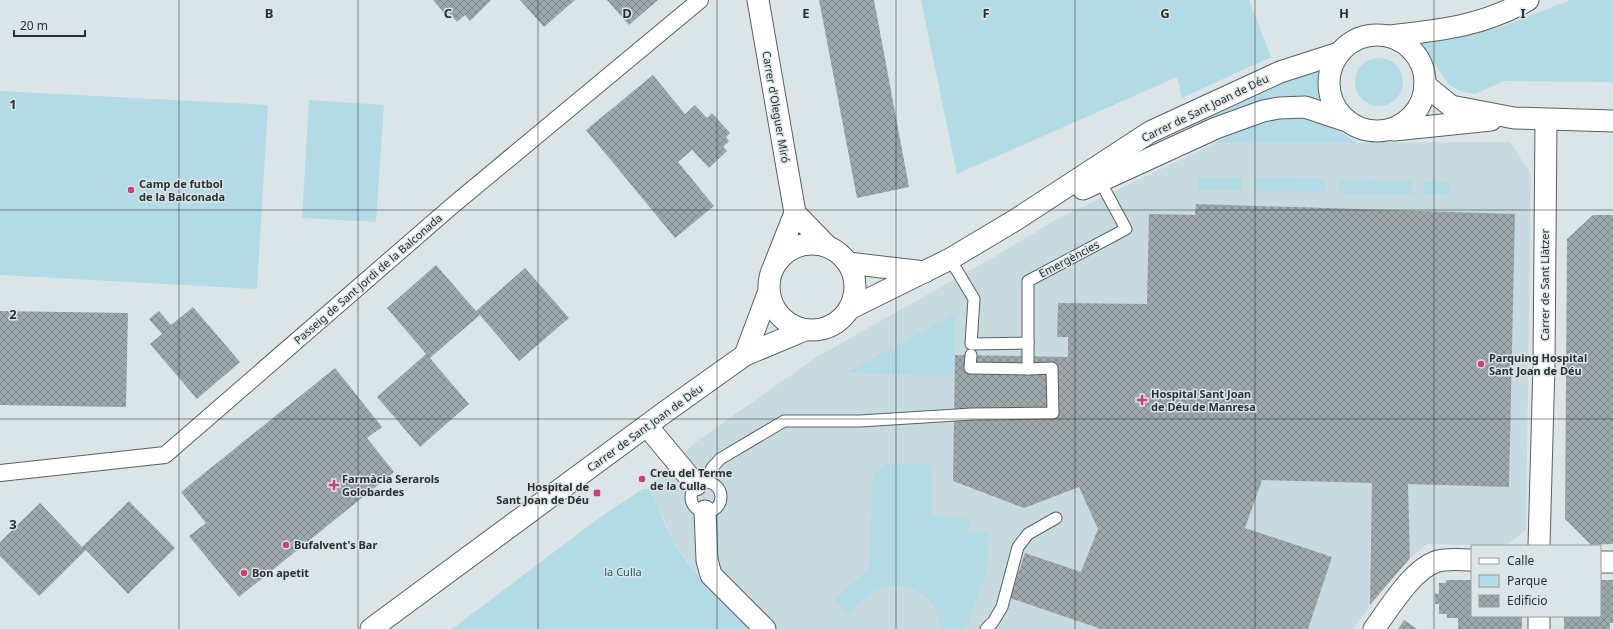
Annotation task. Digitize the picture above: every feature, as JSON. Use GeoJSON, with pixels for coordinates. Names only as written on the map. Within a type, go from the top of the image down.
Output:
{"type":"FeatureCollection","features":[{"type":"Feature","properties":{"kind":"street","name":"Passeig de Sant Jordi de la Balconada"},"geometry":{"type":"LineString","coordinates":[[0,473],[166,455],[452,206],[700,0]]}},
{"type":"Feature","properties":{"kind":"street","name":"Carrer d'Oleguer Miró"},"geometry":{"type":"LineString","coordinates":[[758,0],[795,213]]}},
{"type":"Feature","properties":{"kind":"street"},"geometry":{"type":"LineString","coordinates":[[1390,36],[1442,30],[1476,23],[1495,16],[1528,0]]}},
{"type":"Feature","properties":{"kind":"street"},"geometry":{"type":"LineString","coordinates":[[1386,130],[1396,127],[1414,115],[1422,101],[1425,85],[1422,64],[1416,55],[1400,40],[1390,36],[1376,34],[1362,37],[1350,43],[1339,53],[1331,68],[1329,84],[1334,105],[1347,121],[1365,130],[1386,130],[1514,118]]}},
{"type":"Feature","properties":{"kind":"street","name":"Carrer de Sant Joan de Déu"},"geometry":{"type":"LineString","coordinates":[[849,309],[950,259],[1017,219],[1150,132],[1273,76],[1339,53]]}},
{"type":"Feature","properties":{"kind":"street"},"geometry":{"type":"LineString","coordinates":[[1425,85],[1451,106],[1514,118],[1613,121]]}},
{"type":"Feature","properties":{"kind":"street","name":"Carrer de Sant Joan de Déu"},"geometry":{"type":"LineString","coordinates":[[1017,219],[1216,128],[1263,111],[1279,108],[1305,107],[1347,121]]}},
{"type":"Feature","properties":{"kind":"street","name":"Carrer de Sant Llàtzer"},"geometry":{"type":"LineString","coordinates":[[1539,545],[1544,364],[1546,120]]}},
{"type":"Feature","properties":{"kind":"street"},"geometry":{"type":"LineString","coordinates":[[745,355],[769,291],[770,278],[774,266],[795,213],[827,246],[839,253],[848,263],[856,286],[854,298],[849,309],[841,319],[830,326],[818,330],[805,330],[792,325],[780,316],[773,304],[769,291]]}},
{"type":"Feature","properties":{"kind":"street"},"geometry":{"type":"LineString","coordinates":[[774,266],[782,256],[792,249],[803,245],[816,244],[827,246]]}},
{"type":"Feature","properties":{"kind":"street"},"geometry":{"type":"LineString","coordinates":[[848,263],[925,272]]}},
{"type":"Feature","properties":{"kind":"street","name":"Carrer de Sant Joan de Déu"},"geometry":{"type":"LineString","coordinates":[[371,629],[745,355],[805,330]]}},
{"type":"Feature","properties":{"kind":"street"},"geometry":{"type":"LineString","coordinates":[[647,426],[701,484]]}},
{"type":"Feature","properties":{"kind":"street"},"geometry":{"type":"LineString","coordinates":[[705,511],[707,560],[712,575],[765,629]]}},
{"type":"Feature","properties":{"kind":"street"},"geometry":{"type":"LineString","coordinates":[[1374,629],[1407,584],[1422,569],[1434,562],[1447,560],[1471,560]]}},
{"type":"Feature","properties":{"kind":"street"},"geometry":{"type":"LineString","coordinates":[[1601,562],[1613,562]]}},
{"type":"Feature","properties":{"kind":"street"},"geometry":{"type":"LineString","coordinates":[[1539,617],[1539,629]]}},
{"type":"Feature","properties":{"kind":"lane"},"geometry":{"type":"LineString","coordinates":[[1100,181],[1114,156]]}},
{"type":"Feature","properties":{"kind":"lane","name":"Emergències"},"geometry":{"type":"LineString","coordinates":[[1028,343],[1028,281],[1126,228],[1100,181]]}},
{"type":"Feature","properties":{"kind":"lane"},"geometry":{"type":"LineString","coordinates":[[950,259],[974,299],[971,344],[1028,343],[1028,369]]}},
{"type":"Feature","properties":{"kind":"lane"},"geometry":{"type":"LineString","coordinates":[[701,484],[717,487],[721,498],[715,509],[705,511],[697,509],[692,500],[691,494],[701,484],[720,459],[784,421],[860,421],[972,414],[1053,413],[1052,368],[970,368],[971,355]]}},
{"type":"Feature","properties":{"kind":"lane"},"geometry":{"type":"LineString","coordinates":[[986,629],[993,622],[1002,607],[1018,547],[1028,534],[1056,518]]}},
{"type":"Feature","properties":{"kind":"shaded area","name":"Hospital Sant Joan de Déu de Manresa"},"geometry":{"type":"Polygon","coordinates":[[[1510,142],[1531,174],[1526,530],[1506,545],[1427,544],[1410,558],[1385,586],[1353,629],[750,629],[693,569],[675,544],[652,494],[647,489],[696,442],[815,358],[994,257],[1057,219],[1215,143],[1510,142]]]}},
{"type":"Feature","properties":{"kind":"green space"},"geometry":{"type":"Polygon","coordinates":[[[921,0],[1249,0],[1271,57],[1182,98],[1177,77],[957,174],[921,0]]]}},
{"type":"Feature","properties":{"kind":"green space"},"geometry":{"type":"Polygon","coordinates":[[[1570,0],[1613,0],[1613,82],[1504,81],[1475,94],[1460,91],[1448,84],[1432,60],[1417,42],[1499,28],[1570,0]]]}},
{"type":"Feature","properties":{"kind":"green space"},"geometry":{"type":"Polygon","coordinates":[[[1379,58],[1388,60],[1396,65],[1401,73],[1403,82],[1401,91],[1396,99],[1388,104],[1379,106],[1370,104],[1362,99],[1357,91],[1355,82],[1357,73],[1362,65],[1370,60],[1379,58]]]}},
{"type":"Feature","properties":{"kind":"green space"},"geometry":{"type":"Polygon","coordinates":[[[1322,69],[1321,85],[1324,99],[1283,96],[1255,102],[1189,134],[1183,124],[1253,89],[1322,69]]]}},
{"type":"Feature","properties":{"kind":"green space","name":"Camp de futbol de la Balconada"},"geometry":{"type":"Polygon","coordinates":[[[0,91],[268,105],[257,289],[0,275],[0,91]]]}},
{"type":"Feature","properties":{"kind":"green space"},"geometry":{"type":"Polygon","coordinates":[[[309,100],[384,105],[376,222],[302,218],[309,100]]]}},
{"type":"Feature","properties":{"kind":"green space"},"geometry":{"type":"Polygon","coordinates":[[[1297,117],[1311,119],[1333,128],[1358,143],[1215,143],[1233,131],[1264,118],[1297,117]]]}},
{"type":"Feature","properties":{"kind":"green space"},"geometry":{"type":"Polygon","coordinates":[[[1198,177],[1242,178],[1241,191],[1198,190],[1198,177]]]}},
{"type":"Feature","properties":{"kind":"green space"},"geometry":{"type":"Polygon","coordinates":[[[1254,178],[1325,179],[1325,192],[1254,191],[1254,178]]]}},
{"type":"Feature","properties":{"kind":"green space"},"geometry":{"type":"Polygon","coordinates":[[[1339,179],[1412,181],[1412,194],[1339,193],[1339,179]]]}},
{"type":"Feature","properties":{"kind":"green space"},"geometry":{"type":"Polygon","coordinates":[[[1424,181],[1449,181],[1449,194],[1424,194],[1424,181]]]}},
{"type":"Feature","properties":{"kind":"green space"},"geometry":{"type":"Polygon","coordinates":[[[955,314],[955,377],[847,372],[955,314]]]}},
{"type":"Feature","properties":{"kind":"green space"},"geometry":{"type":"Polygon","coordinates":[[[887,463],[932,465],[932,515],[970,517],[968,531],[989,532],[987,571],[967,626],[964,629],[941,629],[937,612],[928,599],[916,590],[902,586],[887,587],[872,592],[860,602],[850,617],[834,600],[869,569],[873,475],[887,463]]]}},
{"type":"Feature","properties":{"kind":"green space","name":"la Culla"},"geometry":{"type":"Polygon","coordinates":[[[643,489],[647,489],[652,494],[672,538],[691,567],[710,589],[750,629],[452,629],[603,515],[643,489]]]}},
{"type":"Feature","properties":{"kind":"building"},"geometry":{"type":"Polygon","coordinates":[[[433,0],[491,0],[470,21],[465,15],[457,22],[448,12],[445,14],[433,0]]]}},
{"type":"Feature","properties":{"kind":"building"},"geometry":{"type":"Polygon","coordinates":[[[520,0],[575,0],[544,27],[520,0]]]}},
{"type":"Feature","properties":{"kind":"building"},"geometry":{"type":"Polygon","coordinates":[[[607,0],[658,0],[629,25],[607,0]]]}},
{"type":"Feature","properties":{"kind":"building"},"geometry":{"type":"Polygon","coordinates":[[[819,0],[874,0],[909,187],[857,198],[819,0]]]}},
{"type":"Feature","properties":{"kind":"building"},"geometry":{"type":"Polygon","coordinates":[[[653,75],[685,114],[695,105],[707,118],[712,113],[730,133],[726,137],[729,141],[723,147],[727,151],[709,168],[692,150],[678,162],[714,206],[675,238],[586,130],[653,75]]]}},
{"type":"Feature","properties":{"kind":"building"},"geometry":{"type":"Polygon","coordinates":[[[1196,204],[1515,214],[1509,487],[1408,484],[1410,558],[1370,605],[1372,483],[1262,480],[1245,528],[1332,557],[1308,629],[1101,629],[1010,598],[1025,553],[1081,572],[1098,529],[1079,487],[1024,508],[953,481],[955,355],[1068,357],[1068,337],[1057,337],[1058,303],[1147,304],[1149,214],[1195,215],[1196,204]]]}},
{"type":"Feature","properties":{"kind":"building"},"geometry":{"type":"Polygon","coordinates":[[[1593,215],[1613,215],[1613,544],[1591,545],[1565,519],[1567,239],[1593,215]]]}},
{"type":"Feature","properties":{"kind":"building"},"geometry":{"type":"Polygon","coordinates":[[[436,265],[476,311],[525,268],[569,318],[519,361],[480,315],[430,358],[469,404],[420,447],[377,397],[426,354],[387,308],[436,265]]]}},
{"type":"Feature","properties":{"kind":"building"},"geometry":{"type":"Polygon","coordinates":[[[193,307],[240,362],[197,399],[150,344],[162,334],[149,319],[159,311],[171,325],[193,307]]]}},
{"type":"Feature","properties":{"kind":"building"},"geometry":{"type":"Polygon","coordinates":[[[0,311],[128,313],[126,407],[0,405],[0,311]]]}},
{"type":"Feature","properties":{"kind":"building"},"geometry":{"type":"Polygon","coordinates":[[[335,368],[382,427],[367,438],[394,472],[239,597],[189,536],[206,523],[181,492],[335,368]]]}},
{"type":"Feature","properties":{"kind":"building"},"geometry":{"type":"Polygon","coordinates":[[[129,501],[175,548],[128,594],[86,550],[39,596],[0,556],[0,542],[40,503],[82,547],[129,501]]]}},
{"type":"Feature","properties":{"kind":"building"},"geometry":{"type":"Polygon","coordinates":[[[1446,580],[1471,580],[1471,617],[1522,617],[1522,629],[1458,629],[1458,618],[1447,618],[1447,614],[1439,614],[1439,604],[1435,604],[1435,593],[1439,594],[1439,583],[1446,583],[1446,580]]]}},
{"type":"Feature","properties":{"kind":"building"},"geometry":{"type":"Polygon","coordinates":[[[1601,580],[1613,580],[1613,623],[1610,623],[1610,629],[1564,629],[1564,617],[1601,617],[1601,580]]]}},
{"type":"Feature","properties":{"kind":"building"},"geometry":{"type":"Polygon","coordinates":[[[1404,620],[1417,629],[1398,629],[1404,620]]]}},
{"type":"Feature","properties":{"kind":"place","name":"Camp de futbol de la Balconada"},"geometry":{"type":"Point","coordinates":[131,190]}},
{"type":"Feature","properties":{"kind":"place","name":"Parquing Hospital Sant Joan de Déu"},"geometry":{"type":"Point","coordinates":[1481,364]}},
{"type":"Feature","properties":{"kind":"place","name":"Hospital Sant Joan de Déu de Manresa"},"geometry":{"type":"Point","coordinates":[1142,400]}},
{"type":"Feature","properties":{"kind":"place","name":"Creu del Terme de la Culla"},"geometry":{"type":"Point","coordinates":[642,479]}},
{"type":"Feature","properties":{"kind":"place","name":"Farmàcia Serarols Golobardes"},"geometry":{"type":"Point","coordinates":[334,485]}},
{"type":"Feature","properties":{"kind":"place","name":"Hospital de Sant Joan de Déu"},"geometry":{"type":"Point","coordinates":[597,493]}},
{"type":"Feature","properties":{"kind":"place","name":"Bufalvent's Bar"},"geometry":{"type":"Point","coordinates":[286,545]}},
{"type":"Feature","properties":{"kind":"place","name":"Bon apetit"},"geometry":{"type":"Point","coordinates":[244,573]}}]}
